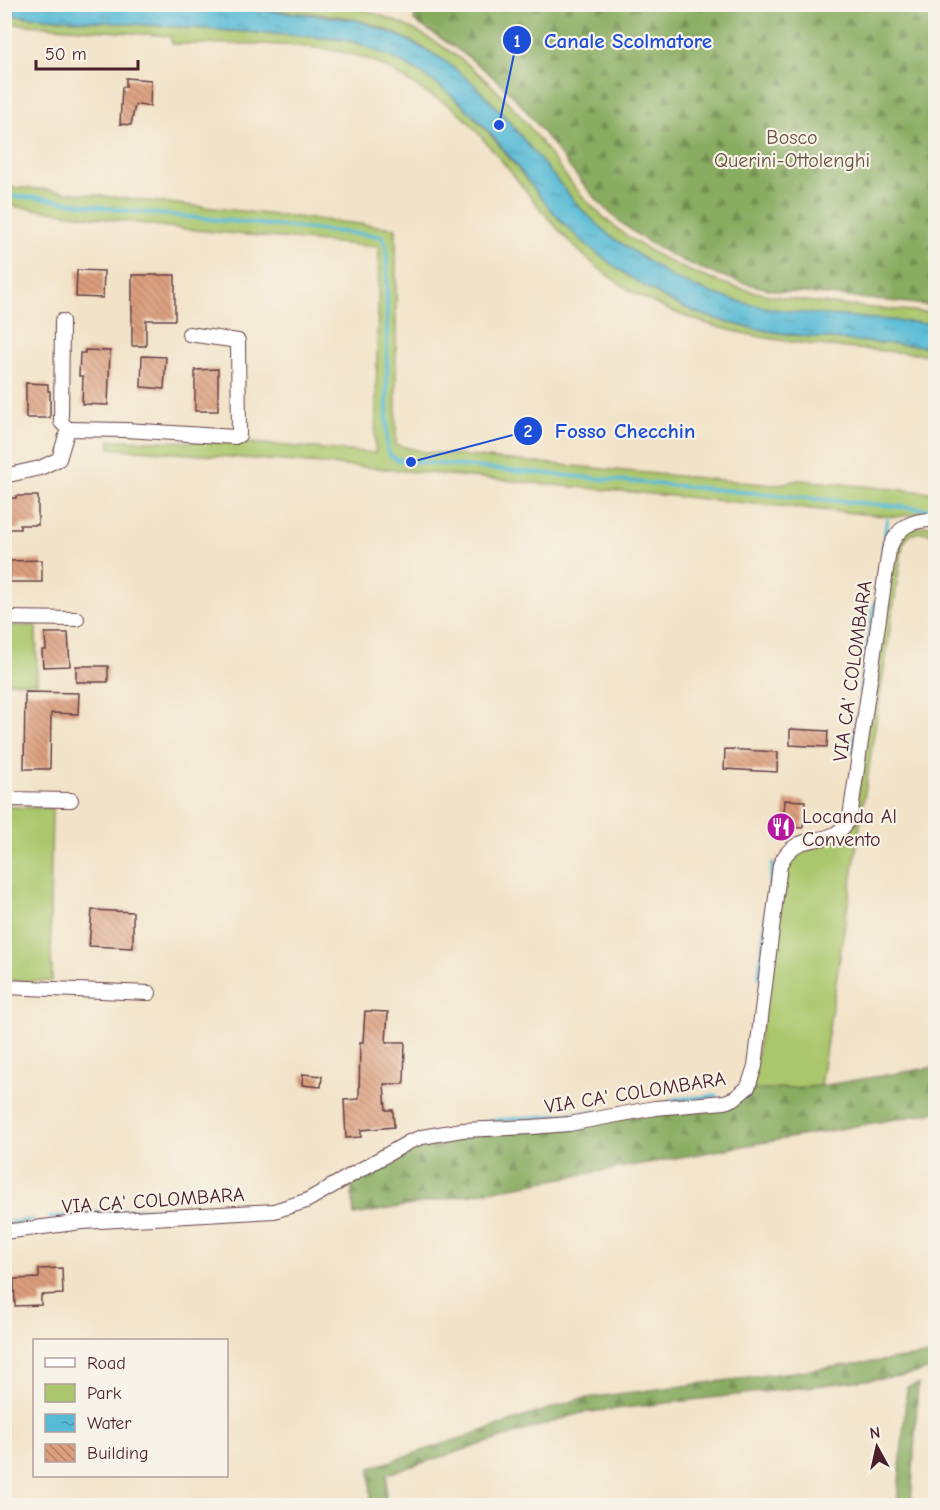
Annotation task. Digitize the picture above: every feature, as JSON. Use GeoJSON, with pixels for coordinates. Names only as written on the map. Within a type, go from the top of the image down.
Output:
{"type":"FeatureCollection","features":[{"type":"Feature","properties":{"kind":"street"},"geometry":{"type":"LineString","coordinates":[[62,321],[62,422],[68,429],[235,437],[239,435],[238,341],[189,334]]}},
{"type":"Feature","properties":{"kind":"street"},"geometry":{"type":"LineString","coordinates":[[4,476],[40,468],[59,459],[68,429]]}},
{"type":"Feature","properties":{"kind":"street","name":"VIA CA' COLOMBARA"},"geometry":{"type":"LineString","coordinates":[[4,1232],[102,1220],[239,1214],[274,1210],[306,1201],[409,1142],[435,1133],[569,1124],[655,1108],[725,1102],[742,1094],[748,1087],[755,1066],[780,866],[784,855],[792,848],[800,843],[838,834],[850,817],[889,550],[893,538],[906,524],[916,520],[936,520]]}},
{"type":"Feature","properties":{"kind":"street"},"geometry":{"type":"LineString","coordinates":[[4,618],[77,619]]}},
{"type":"Feature","properties":{"kind":"street"},"geometry":{"type":"LineString","coordinates":[[4,799],[71,800]]}},
{"type":"Feature","properties":{"kind":"street"},"geometry":{"type":"LineString","coordinates":[[4,987],[149,993]]}},
{"type":"Feature","properties":{"kind":"green space"},"geometry":{"type":"Polygon","coordinates":[[[185,5],[341,5],[391,19],[437,43],[479,74],[516,111],[585,199],[611,223],[650,251],[683,269],[753,292],[788,299],[935,313],[935,324],[801,314],[735,302],[703,291],[673,278],[648,263],[600,227],[560,186],[492,102],[458,71],[420,46],[379,27],[341,16],[185,5]]]}},
{"type":"Feature","properties":{"kind":"green space","name":"Bosco Querini-Ottolenghi"},"geometry":{"type":"Polygon","coordinates":[[[417,5],[935,5],[935,306],[773,290],[727,278],[661,250],[622,223],[604,207],[524,108],[500,83],[458,50],[414,21],[417,5]]]}},
{"type":"Feature","properties":{"kind":"green space"},"geometry":{"type":"Polygon","coordinates":[[[4,15],[351,41],[393,57],[430,78],[459,101],[489,133],[562,223],[663,298],[700,314],[743,326],[791,335],[935,347],[935,355],[777,340],[700,322],[663,308],[605,274],[585,257],[550,220],[474,128],[456,110],[370,60],[324,49],[299,46],[172,44],[170,36],[5,23],[4,15]]]}},
{"type":"Feature","properties":{"kind":"green space"},"geometry":{"type":"Polygon","coordinates":[[[4,187],[396,228],[396,445],[425,452],[774,485],[799,480],[935,493],[935,515],[920,513],[896,517],[375,468],[110,448],[110,440],[250,443],[375,453],[379,247],[183,229],[5,205],[4,187]]]}},
{"type":"Feature","properties":{"kind":"green space"},"geometry":{"type":"Polygon","coordinates":[[[935,524],[935,534],[921,532],[909,535],[903,544],[820,1086],[752,1090],[782,876],[789,858],[799,851],[822,842],[843,838],[850,829],[857,805],[893,550],[907,529],[935,524]]]}},
{"type":"Feature","properties":{"kind":"green space"},"geometry":{"type":"Polygon","coordinates":[[[5,626],[36,626],[37,683],[5,682],[5,626]]]}},
{"type":"Feature","properties":{"kind":"green space"},"geometry":{"type":"Polygon","coordinates":[[[4,807],[52,808],[50,908],[52,981],[5,981],[4,807]]]}},
{"type":"Feature","properties":{"kind":"green space"},"geometry":{"type":"Polygon","coordinates":[[[935,1067],[935,1112],[354,1215],[351,1181],[425,1141],[740,1102],[752,1090],[820,1086],[935,1067]]]}},
{"type":"Feature","properties":{"kind":"green space"},"geometry":{"type":"Polygon","coordinates":[[[935,1354],[935,1368],[908,1375],[581,1413],[387,1474],[385,1505],[371,1505],[370,1468],[579,1399],[935,1354]]]}},
{"type":"Feature","properties":{"kind":"green space"},"geometry":{"type":"Polygon","coordinates":[[[918,1384],[911,1505],[897,1505],[907,1387],[918,1384]]]}},
{"type":"Feature","properties":{"kind":"water"},"geometry":{"type":"Polygon","coordinates":[[[4,5],[185,5],[357,20],[402,37],[442,59],[474,84],[506,118],[579,207],[609,235],[673,278],[748,304],[794,312],[935,324],[935,347],[831,339],[758,329],[690,310],[661,296],[610,263],[574,234],[544,201],[489,132],[451,95],[408,66],[357,43],[305,36],[5,15],[4,5]]]}},
{"type":"Feature","properties":{"kind":"building"},"geometry":{"type":"Polygon","coordinates":[[[126,78],[151,80],[150,106],[135,105],[131,125],[120,124],[122,87],[126,87],[126,78]]]}},
{"type":"Feature","properties":{"kind":"building"},"geometry":{"type":"Polygon","coordinates":[[[77,270],[104,271],[103,298],[76,297],[77,270]]]}},
{"type":"Feature","properties":{"kind":"building"},"geometry":{"type":"Polygon","coordinates":[[[132,275],[175,275],[175,320],[146,320],[146,346],[132,346],[132,275]]]}},
{"type":"Feature","properties":{"kind":"building"},"geometry":{"type":"Polygon","coordinates":[[[85,350],[110,351],[108,405],[82,404],[83,376],[79,376],[80,353],[85,353],[85,350]]]}},
{"type":"Feature","properties":{"kind":"building"},"geometry":{"type":"Polygon","coordinates":[[[142,356],[166,357],[164,389],[141,387],[142,356]]]}},
{"type":"Feature","properties":{"kind":"building"},"geometry":{"type":"Polygon","coordinates":[[[218,369],[218,411],[195,411],[195,370],[218,369]]]}},
{"type":"Feature","properties":{"kind":"building"},"geometry":{"type":"Polygon","coordinates":[[[26,383],[48,384],[50,418],[26,418],[26,383]]]}},
{"type":"Feature","properties":{"kind":"building"},"geometry":{"type":"Polygon","coordinates":[[[16,496],[38,496],[38,525],[20,525],[20,529],[4,529],[4,498],[16,498],[16,496]]]}},
{"type":"Feature","properties":{"kind":"building"},"geometry":{"type":"Polygon","coordinates":[[[42,560],[42,582],[10,582],[10,561],[42,560]]]}},
{"type":"Feature","properties":{"kind":"building"},"geometry":{"type":"Polygon","coordinates":[[[45,633],[68,633],[70,666],[43,667],[42,650],[46,650],[45,633]]]}},
{"type":"Feature","properties":{"kind":"building"},"geometry":{"type":"Polygon","coordinates":[[[76,666],[108,666],[108,682],[76,682],[76,666]]]}},
{"type":"Feature","properties":{"kind":"building"},"geometry":{"type":"Polygon","coordinates":[[[25,692],[79,693],[78,714],[51,713],[50,769],[24,769],[25,692]]]}},
{"type":"Feature","properties":{"kind":"building"},"geometry":{"type":"Polygon","coordinates":[[[790,729],[828,731],[827,747],[790,745],[790,729]]]}},
{"type":"Feature","properties":{"kind":"building"},"geometry":{"type":"Polygon","coordinates":[[[725,749],[778,752],[777,772],[724,769],[725,749]]]}},
{"type":"Feature","properties":{"kind":"building"},"geometry":{"type":"Polygon","coordinates":[[[785,800],[805,801],[803,828],[783,827],[785,800]]]}},
{"type":"Feature","properties":{"kind":"building"},"geometry":{"type":"Polygon","coordinates":[[[92,910],[133,912],[133,948],[89,946],[92,910]]]}},
{"type":"Feature","properties":{"kind":"building"},"geometry":{"type":"Polygon","coordinates":[[[365,1011],[388,1012],[386,1042],[405,1042],[404,1084],[384,1084],[386,1110],[393,1110],[394,1127],[361,1130],[361,1137],[346,1138],[344,1100],[359,1099],[360,1042],[363,1042],[365,1011]]]}},
{"type":"Feature","properties":{"kind":"building"},"geometry":{"type":"Polygon","coordinates":[[[303,1074],[322,1076],[321,1087],[302,1085],[303,1074]]]}},
{"type":"Feature","properties":{"kind":"building"},"geometry":{"type":"Polygon","coordinates":[[[62,1268],[63,1294],[41,1295],[41,1305],[15,1306],[14,1279],[39,1278],[39,1269],[62,1268]]]}},
{"type":"Feature","properties":{"kind":"waterway"},"geometry":{"type":"LineString","coordinates":[[4,196],[40,198],[128,211],[381,236],[386,245],[387,261],[387,449],[390,455],[398,460],[936,510]]}},
{"type":"Feature","properties":{"kind":"waterway"},"geometry":{"type":"LineString","coordinates":[[883,550],[887,520]]}},
{"type":"Feature","properties":{"kind":"waterway"},"geometry":{"type":"LineString","coordinates":[[860,693],[875,602]]}},
{"type":"Feature","properties":{"kind":"waterway"},"geometry":{"type":"LineString","coordinates":[[853,751],[858,715]]}},
{"type":"Feature","properties":{"kind":"waterway"},"geometry":{"type":"LineString","coordinates":[[759,977],[773,864]]}},
{"type":"Feature","properties":{"kind":"waterway"},"geometry":{"type":"LineString","coordinates":[[671,1100],[716,1096]]}},
{"type":"Feature","properties":{"kind":"waterway"},"geometry":{"type":"LineString","coordinates":[[489,1121],[599,1112]]}},
{"type":"Feature","properties":{"kind":"waterway"},"geometry":{"type":"LineString","coordinates":[[50,1218],[111,1211],[174,1208]]}},
{"type":"Feature","properties":{"kind":"waterway"},"geometry":{"type":"LineString","coordinates":[[4,1224],[32,1220]]}},
{"type":"Feature","properties":{"kind":"place","name":"Canale Scolmatore"},"geometry":{"type":"Point","coordinates":[499,125]}},
{"type":"Feature","properties":{"kind":"place","name":"Fosso Checchin"},"geometry":{"type":"Point","coordinates":[411,462]}},
{"type":"Feature","properties":{"kind":"place","name":"Locanda Al Convento"},"geometry":{"type":"Point","coordinates":[781,827]}}]}
